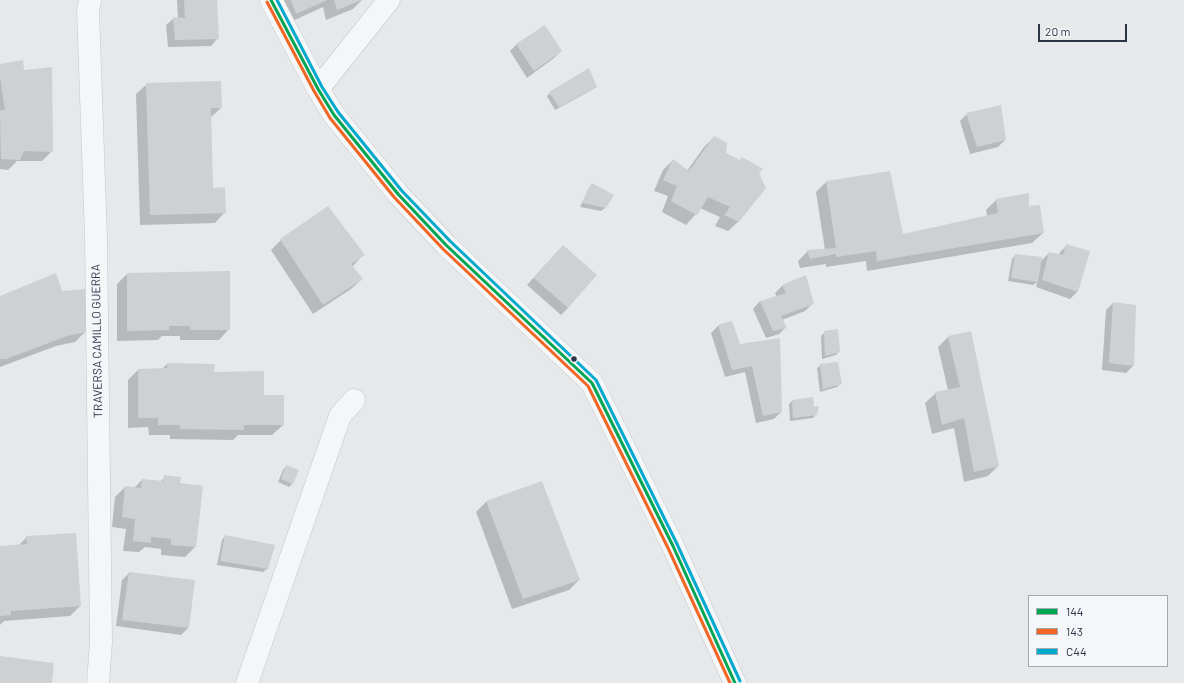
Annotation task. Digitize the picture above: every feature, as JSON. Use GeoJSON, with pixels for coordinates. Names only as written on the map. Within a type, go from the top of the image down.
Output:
{"type":"FeatureCollection","features":[{"type":"Feature","properties":{"kind":"street","name":"TRAVERSA CAMILLO GUERRA"},"geometry":{"type":"LineString","coordinates":[[90,0],[88,11],[96,237],[101,642],[98,683]]}},
{"type":"Feature","properties":{"kind":"street"},"geometry":{"type":"LineString","coordinates":[[271,0],[318,89],[334,115],[398,194],[446,245],[592,383],[673,546],[735,683]]}},
{"type":"Feature","properties":{"kind":"street"},"geometry":{"type":"LineString","coordinates":[[318,89],[389,0]]}},
{"type":"Feature","properties":{"kind":"street"},"geometry":{"type":"LineString","coordinates":[[246,683],[340,416],[354,400]]}},
{"type":"Feature","properties":{"kind":"building"},"geometry":{"type":"Polygon","coordinates":[[[184,0],[217,0],[219,39],[175,40],[173,17],[185,18],[184,0]]]}},
{"type":"Feature","properties":{"kind":"building"},"geometry":{"type":"Polygon","coordinates":[[[291,0],[327,0],[296,14],[291,0]]]}},
{"type":"Feature","properties":{"kind":"building"},"geometry":{"type":"Polygon","coordinates":[[[334,0],[362,0],[337,10],[334,0]]]}},
{"type":"Feature","properties":{"kind":"building"},"geometry":{"type":"Polygon","coordinates":[[[545,25],[562,51],[534,71],[516,44],[545,25]]]}},
{"type":"Feature","properties":{"kind":"building"},"geometry":{"type":"Polygon","coordinates":[[[23,60],[24,70],[52,67],[53,152],[24,151],[20,160],[1,159],[0,110],[5,110],[0,76],[0,64],[23,60]]]}},
{"type":"Feature","properties":{"kind":"building"},"geometry":{"type":"Polygon","coordinates":[[[589,68],[597,87],[559,107],[549,92],[589,68]]]}},
{"type":"Feature","properties":{"kind":"building"},"geometry":{"type":"Polygon","coordinates":[[[221,81],[222,108],[211,108],[213,188],[225,187],[226,213],[150,215],[146,83],[221,81]]]}},
{"type":"Feature","properties":{"kind":"building"},"geometry":{"type":"Polygon","coordinates":[[[1001,105],[1006,140],[977,147],[966,113],[1001,105]]]}},
{"type":"Feature","properties":{"kind":"building"},"geometry":{"type":"Polygon","coordinates":[[[714,136],[727,143],[726,153],[740,160],[742,157],[763,169],[759,173],[766,188],[739,222],[724,215],[730,207],[708,197],[697,215],[671,201],[677,186],[663,180],[673,159],[689,171],[714,136]]]}},
{"type":"Feature","properties":{"kind":"building"},"geometry":{"type":"Polygon","coordinates":[[[890,171],[903,234],[998,213],[996,199],[1029,193],[1029,206],[1040,205],[1044,233],[877,261],[876,251],[836,257],[836,254],[810,259],[807,250],[836,248],[826,181],[890,171]]]}},
{"type":"Feature","properties":{"kind":"building"},"geometry":{"type":"Polygon","coordinates":[[[592,183],[614,195],[606,208],[582,203],[592,183]]]}},
{"type":"Feature","properties":{"kind":"building"},"geometry":{"type":"Polygon","coordinates":[[[328,206],[365,255],[351,264],[363,279],[323,305],[280,239],[328,206]]]}},
{"type":"Feature","properties":{"kind":"building"},"geometry":{"type":"Polygon","coordinates":[[[1066,244],[1090,251],[1078,292],[1042,280],[1049,252],[1063,255],[1066,244]]]}},
{"type":"Feature","properties":{"kind":"building"},"geometry":{"type":"Polygon","coordinates":[[[563,245],[597,275],[568,308],[534,278],[563,245]]]}},
{"type":"Feature","properties":{"kind":"building"},"geometry":{"type":"Polygon","coordinates":[[[1015,254],[1042,257],[1038,282],[1011,278],[1015,254]]]}},
{"type":"Feature","properties":{"kind":"building"},"geometry":{"type":"Polygon","coordinates":[[[230,271],[230,330],[190,330],[190,326],[169,326],[169,330],[127,331],[127,273],[230,271]]]}},
{"type":"Feature","properties":{"kind":"building"},"geometry":{"type":"Polygon","coordinates":[[[56,273],[62,291],[86,289],[87,332],[67,336],[6,359],[0,359],[0,296],[56,273]]]}},
{"type":"Feature","properties":{"kind":"building"},"geometry":{"type":"Polygon","coordinates":[[[806,275],[814,304],[781,316],[787,328],[773,331],[760,301],[786,293],[782,285],[806,275]]]}},
{"type":"Feature","properties":{"kind":"building"},"geometry":{"type":"Polygon","coordinates":[[[1113,302],[1136,305],[1134,366],[1109,363],[1113,302]]]}},
{"type":"Feature","properties":{"kind":"building"},"geometry":{"type":"Polygon","coordinates":[[[732,321],[740,344],[780,338],[782,412],[763,416],[752,366],[732,370],[718,325],[732,321]]]}},
{"type":"Feature","properties":{"kind":"building"},"geometry":{"type":"Polygon","coordinates":[[[838,329],[840,352],[825,356],[824,331],[838,329]]]}},
{"type":"Feature","properties":{"kind":"building"},"geometry":{"type":"Polygon","coordinates":[[[971,331],[999,466],[974,472],[964,418],[942,425],[935,392],[960,387],[948,336],[971,331]]]}},
{"type":"Feature","properties":{"kind":"building"},"geometry":{"type":"Polygon","coordinates":[[[838,362],[842,384],[823,389],[820,364],[838,362]]]}},
{"type":"Feature","properties":{"kind":"building"},"geometry":{"type":"Polygon","coordinates":[[[167,363],[215,364],[214,372],[264,371],[264,395],[284,395],[284,425],[244,425],[244,430],[180,429],[180,425],[158,425],[158,418],[138,418],[138,369],[167,368],[167,363]]]}},
{"type":"Feature","properties":{"kind":"building"},"geometry":{"type":"Polygon","coordinates":[[[813,397],[814,407],[819,406],[817,415],[793,418],[792,400],[813,397]]]}},
{"type":"Feature","properties":{"kind":"building"},"geometry":{"type":"Polygon","coordinates":[[[286,465],[299,470],[293,484],[281,479],[286,465]]]}},
{"type":"Feature","properties":{"kind":"building"},"geometry":{"type":"Polygon","coordinates":[[[164,475],[181,477],[180,483],[203,486],[196,547],[171,545],[171,539],[151,537],[151,543],[133,541],[135,519],[122,517],[125,486],[141,488],[142,479],[163,481],[164,475]]]}},
{"type":"Feature","properties":{"kind":"building"},"geometry":{"type":"Polygon","coordinates":[[[542,481],[580,580],[523,599],[486,501],[542,481]]]}},
{"type":"Feature","properties":{"kind":"building"},"geometry":{"type":"Polygon","coordinates":[[[76,533],[81,606],[11,611],[11,615],[0,616],[0,546],[27,544],[26,536],[76,533]]]}},
{"type":"Feature","properties":{"kind":"building"},"geometry":{"type":"Polygon","coordinates":[[[225,535],[275,545],[268,569],[220,561],[225,535]]]}},
{"type":"Feature","properties":{"kind":"building"},"geometry":{"type":"Polygon","coordinates":[[[129,572],[195,580],[189,628],[122,620],[129,572]]]}},
{"type":"Feature","properties":{"kind":"building"},"geometry":{"type":"Polygon","coordinates":[[[0,656],[54,663],[52,683],[0,683],[0,656]]]}},
{"type":"Feature","properties":{"kind":"transit line","name":"144"},"geometry":{"type":"LineString","coordinates":[[271,0],[318,89],[334,115],[398,194],[446,245],[592,383],[673,546],[735,683]]}},
{"type":"Feature","properties":{"kind":"transit line","name":"C44"},"geometry":{"type":"LineString","coordinates":[[277,0],[322,87],[338,112],[402,191],[450,241],[596,380],[677,544],[740,681]]}},
{"type":"Feature","properties":{"kind":"transit line","name":"143"},"geometry":{"type":"LineString","coordinates":[[267,2],[330,118],[394,197],[443,249],[588,386],[668,548],[730,683]]}}]}
